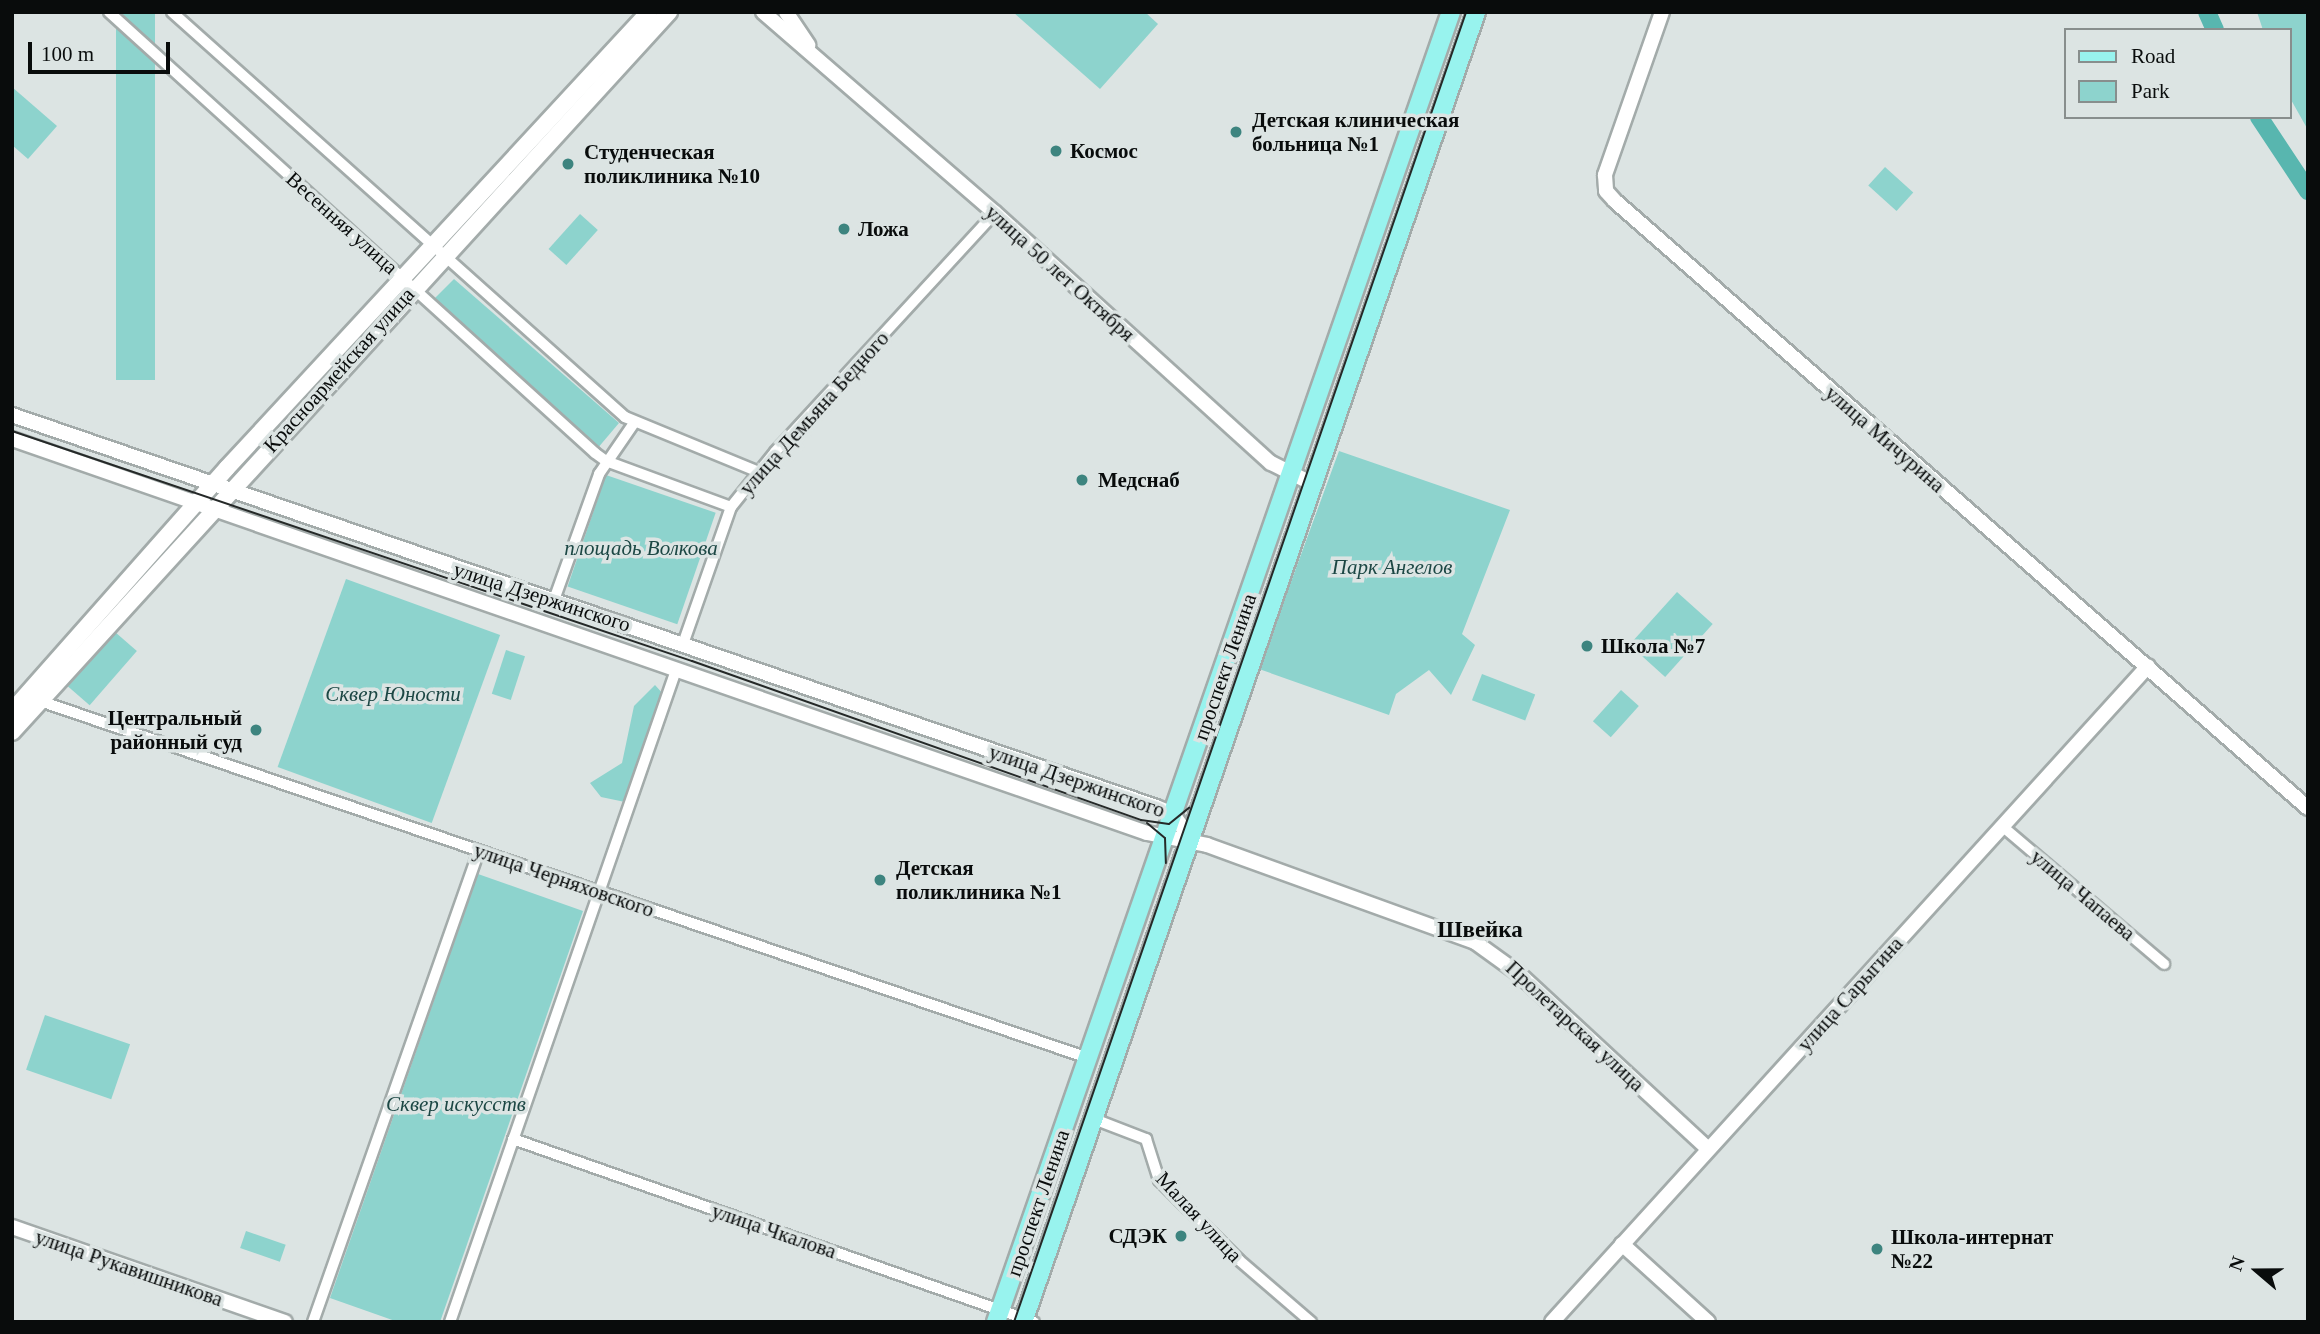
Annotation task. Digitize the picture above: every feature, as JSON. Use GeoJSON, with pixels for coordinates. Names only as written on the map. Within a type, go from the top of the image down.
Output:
{"type":"FeatureCollection","features":[{"type":"Feature","properties":{"kind":"main road","name":"Красноармейская улица"},"geometry":{"type":"LineString","coordinates":[[12,732],[222,486],[437,251],[649,12]]}},
{"type":"Feature","properties":{"kind":"main road","name":"Красноармейская улица"},"geometry":{"type":"LineString","coordinates":[[437,251],[669,12]]}},
{"type":"Feature","properties":{"kind":"main road","name":"проспект Ленина"},"geometry":{"type":"LineString","coordinates":[[998,1316],[1451,12]]}},
{"type":"Feature","properties":{"kind":"main road","name":"проспект Ленина"},"geometry":{"type":"LineString","coordinates":[[1027,1321],[1094,1119],[1476,12]]}},
{"type":"Feature","properties":{"kind":"main road","name":"Красноармейская улица"},"geometry":{"type":"LineString","coordinates":[[12,711],[205,507]]}},
{"type":"Feature","properties":{"kind":"street","name":"Весенняя улица"},"geometry":{"type":"LineString","coordinates":[[109,12],[607,461],[731,507]]}},
{"type":"Feature","properties":{"kind":"street","name":"Весенняя улица"},"geometry":{"type":"LineString","coordinates":[[172,12],[437,251],[634,423],[758,472]]}},
{"type":"Feature","properties":{"kind":"street","name":"улица 50 лет Октября"},"geometry":{"type":"LineString","coordinates":[[763,12],[813,52],[995,213],[1270,463],[1314,484]]}},
{"type":"Feature","properties":{"kind":"street","name":"улица 50 лет Октября"},"geometry":{"type":"LineString","coordinates":[[786,12],[813,52]]}},
{"type":"Feature","properties":{"kind":"street","name":"улица Мичурина"},"geometry":{"type":"LineString","coordinates":[[1662,12],[1605,175],[1606,191],[1698,279],[2148,666],[2308,808]]}},
{"type":"Feature","properties":{"kind":"street","name":"улица Демьяна Бедного"},"geometry":{"type":"LineString","coordinates":[[683,644],[731,507],[758,472],[995,213]]}},
{"type":"Feature","properties":{"kind":"street","name":"улица Дзержинского"},"geometry":{"type":"LineString","coordinates":[[12,415],[1173,814],[1191,840]]}},
{"type":"Feature","properties":{"kind":"street"},"geometry":{"type":"LineString","coordinates":[[554,600],[607,461],[634,423]]}},
{"type":"Feature","properties":{"kind":"street","name":"улица Дзержинского"},"geometry":{"type":"LineString","coordinates":[[12,439],[1165,838],[1191,840]]}},
{"type":"Feature","properties":{"kind":"street","name":"улица Сарыгина"},"geometry":{"type":"LineString","coordinates":[[1552,1322],[2148,666]]}},
{"type":"Feature","properties":{"kind":"street"},"geometry":{"type":"LineString","coordinates":[[450,1322],[676,670]]}},
{"type":"Feature","properties":{"kind":"street","name":"улица Черняховского"},"geometry":{"type":"LineString","coordinates":[[40,701],[1088,1058]]}},
{"type":"Feature","properties":{"kind":"street","name":"улица Чапаева"},"geometry":{"type":"LineString","coordinates":[[2002,826],[2164,964]]}},
{"type":"Feature","properties":{"kind":"street","name":"Пролетарская улица"},"geometry":{"type":"LineString","coordinates":[[1191,840],[1486,947],[1708,1149]]}},
{"type":"Feature","properties":{"kind":"street"},"geometry":{"type":"LineString","coordinates":[[313,1322],[479,851]]}},
{"type":"Feature","properties":{"kind":"street","name":"Малая улица"},"geometry":{"type":"LineString","coordinates":[[1094,1119],[1146,1139],[1159,1180],[1239,1261],[1311,1322]]}},
{"type":"Feature","properties":{"kind":"street","name":"улица Чкалова"},"geometry":{"type":"LineString","coordinates":[[513,1139],[998,1316],[1027,1321]]}},
{"type":"Feature","properties":{"kind":"street","name":"улица Рукавишникова"},"geometry":{"type":"LineString","coordinates":[[12,1227],[285,1322]]}},
{"type":"Feature","properties":{"kind":"street"},"geometry":{"type":"LineString","coordinates":[[1622,1244],[1708,1322]]}},
{"type":"Feature","properties":{"kind":"green space"},"geometry":{"type":"Polygon","coordinates":[[[116,12],[155,12],[155,380],[116,380],[116,12]]]}},
{"type":"Feature","properties":{"kind":"green space"},"geometry":{"type":"Polygon","coordinates":[[[1013,12],[1145,12],[1158,24],[1100,89],[1013,12]]]}},
{"type":"Feature","properties":{"kind":"green space"},"geometry":{"type":"Polygon","coordinates":[[[2257,12],[2308,12],[2308,130],[2292,102],[2292,28],[2262,28],[2257,12]]]}},
{"type":"Feature","properties":{"kind":"green space"},"geometry":{"type":"Polygon","coordinates":[[[12,87],[57,126],[28,159],[12,145],[12,87]]]}},
{"type":"Feature","properties":{"kind":"green space"},"geometry":{"type":"Polygon","coordinates":[[[1885,167],[1913,192],[1897,211],[1868,186],[1885,167]]]}},
{"type":"Feature","properties":{"kind":"green space"},"geometry":{"type":"Polygon","coordinates":[[[580,214],[598,230],[566,265],[549,249],[580,214]]]}},
{"type":"Feature","properties":{"kind":"green space"},"geometry":{"type":"Polygon","coordinates":[[[454,279],[619,423],[597,449],[435,298],[454,279]]]}},
{"type":"Feature","properties":{"kind":"green space","name":"Парк Ангелов"},"geometry":{"type":"Polygon","coordinates":[[[1339,451],[1510,510],[1462,634],[1475,645],[1451,695],[1429,670],[1396,694],[1389,715],[1259,669],[1339,451]]]}},
{"type":"Feature","properties":{"kind":"green space","name":"площадь Волкова"},"geometry":{"type":"Polygon","coordinates":[[[606,475],[716,513],[677,624],[568,587],[606,475]]]}},
{"type":"Feature","properties":{"kind":"green space","name":"Сквер Юности"},"geometry":{"type":"Polygon","coordinates":[[[346,579],[500,635],[432,823],[278,767],[346,579]]]}},
{"type":"Feature","properties":{"kind":"green space"},"geometry":{"type":"Polygon","coordinates":[[[1677,592],[1713,624],[1665,677],[1629,645],[1677,592]]]}},
{"type":"Feature","properties":{"kind":"green space"},"geometry":{"type":"Polygon","coordinates":[[[115,632],[137,651],[90,705],[68,686],[115,632]]]}},
{"type":"Feature","properties":{"kind":"green space"},"geometry":{"type":"Polygon","coordinates":[[[506,650],[525,656],[511,700],[492,694],[506,650]]]}},
{"type":"Feature","properties":{"kind":"green space"},"geometry":{"type":"Polygon","coordinates":[[[1482,674],[1535,694],[1525,721],[1472,700],[1482,674]]]}},
{"type":"Feature","properties":{"kind":"green space"},"geometry":{"type":"Polygon","coordinates":[[[655,685],[664,695],[625,802],[601,797],[590,783],[622,763],[634,706],[655,685]]]}},
{"type":"Feature","properties":{"kind":"green space"},"geometry":{"type":"Polygon","coordinates":[[[1621,690],[1639,706],[1611,737],[1593,721],[1621,690]]]}},
{"type":"Feature","properties":{"kind":"green space","name":"Сквер искусств"},"geometry":{"type":"Polygon","coordinates":[[[478,874],[583,911],[440,1322],[398,1322],[330,1298],[478,874]]]}},
{"type":"Feature","properties":{"kind":"green space"},"geometry":{"type":"Polygon","coordinates":[[[45,1015],[130,1044],[111,1099],[26,1070],[45,1015]]]}},
{"type":"Feature","properties":{"kind":"green space"},"geometry":{"type":"Polygon","coordinates":[[[246,1231],[286,1245],[280,1262],[240,1248],[246,1231]]]}},
{"type":"Feature","properties":{"kind":"waterway"},"geometry":{"type":"LineString","coordinates":[[2207,12],[2214,28]]}},
{"type":"Feature","properties":{"kind":"waterway"},"geometry":{"type":"LineString","coordinates":[[2260,119],[2308,191]]}},
{"type":"Feature","properties":{"kind":"tram line"},"geometry":{"type":"LineString","coordinates":[[1014,1322],[1466,12]]}},
{"type":"Feature","properties":{"kind":"tram line"},"geometry":{"type":"LineString","coordinates":[[12,431],[692,661],[1141,820],[1169,824],[1189,808]]}},
{"type":"Feature","properties":{"kind":"tram line"},"geometry":{"type":"LineString","coordinates":[[1147,823],[1165,838],[1166,863]]}},
{"type":"Feature","properties":{"kind":"place","name":"Детская клиническая больница №1"},"geometry":{"type":"Point","coordinates":[1236,132]}},
{"type":"Feature","properties":{"kind":"place","name":"Космос"},"geometry":{"type":"Point","coordinates":[1056,151]}},
{"type":"Feature","properties":{"kind":"place","name":"Студенческая поликлиника №10"},"geometry":{"type":"Point","coordinates":[568,164]}},
{"type":"Feature","properties":{"kind":"place","name":"Ложа"},"geometry":{"type":"Point","coordinates":[844,229]}},
{"type":"Feature","properties":{"kind":"place","name":"Медснаб"},"geometry":{"type":"Point","coordinates":[1082,480]}},
{"type":"Feature","properties":{"kind":"place","name":"Школа №7"},"geometry":{"type":"Point","coordinates":[1587,646]}},
{"type":"Feature","properties":{"kind":"place","name":"Центральный районный суд"},"geometry":{"type":"Point","coordinates":[256,730]}},
{"type":"Feature","properties":{"kind":"place","name":"Детская поликлиника №1"},"geometry":{"type":"Point","coordinates":[880,880]}},
{"type":"Feature","properties":{"kind":"place","name":"СДЭК"},"geometry":{"type":"Point","coordinates":[1181,1236]}},
{"type":"Feature","properties":{"kind":"place","name":"Школа-интернат №22"},"geometry":{"type":"Point","coordinates":[1877,1249]}},
{"type":"Feature","properties":{"kind":"district","name":"Швейка"},"geometry":{"type":"Point","coordinates":[1480,930]}}]}
